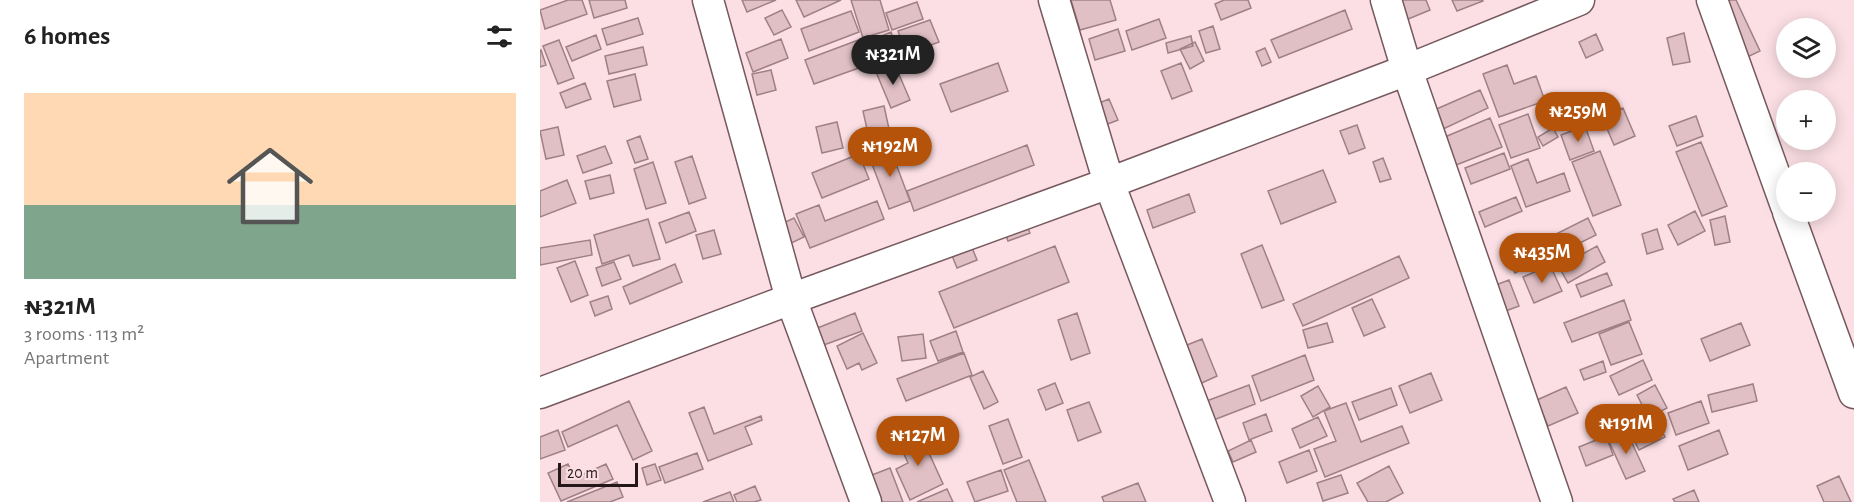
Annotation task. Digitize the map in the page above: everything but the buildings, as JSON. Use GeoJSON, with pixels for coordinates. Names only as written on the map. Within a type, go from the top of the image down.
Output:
{"type":"FeatureCollection","features":[{"type":"Feature","properties":{"kind":"street"},"geometry":{"type":"LineString","coordinates":[[708,0],[791,299],[866,502]]}},
{"type":"Feature","properties":{"kind":"street"},"geometry":{"type":"LineString","coordinates":[[1054,0],[1109,183],[1230,502]]}},
{"type":"Feature","properties":{"kind":"street"},"geometry":{"type":"LineString","coordinates":[[1386,0],[1407,70],[1557,502]]}},
{"type":"Feature","properties":{"kind":"street"},"geometry":{"type":"LineString","coordinates":[[540,393],[1109,183],[1407,70],[1579,0]]}},
{"type":"Feature","properties":{"kind":"street"},"geometry":{"type":"LineString","coordinates":[[1712,0],[1776,178]]}},
{"type":"Feature","properties":{"kind":"street"},"geometry":{"type":"LineString","coordinates":[[1792,222],[1854,393]]}}]}
